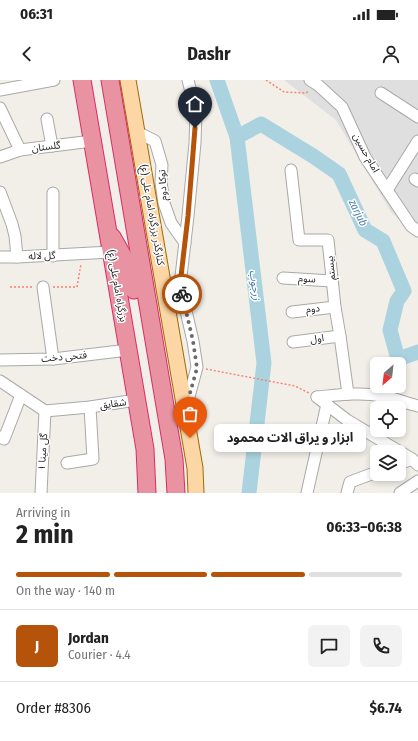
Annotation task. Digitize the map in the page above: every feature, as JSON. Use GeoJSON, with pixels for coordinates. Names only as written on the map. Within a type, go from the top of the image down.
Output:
{"type":"FeatureCollection","features":[{"type":"Feature","properties":{"kind":"highway","name":"بزرگراه امام علی (ع)"},"geometry":{"type":"LineString","coordinates":[[82,80],[111,252],[133,297],[128,350],[145,449],[146,493]]}},
{"type":"Feature","properties":{"kind":"highway"},"geometry":{"type":"LineString","coordinates":[[110,80],[120,137],[133,297]]}},
{"type":"Feature","properties":{"kind":"highway"},"geometry":{"type":"LineString","coordinates":[[107,229],[129,267],[133,297],[157,360],[174,459],[176,493]]}},
{"type":"Feature","properties":{"kind":"main road","name":"کنارگذر بزرگراه امام علی (ع)"},"geometry":{"type":"LineString","coordinates":[[128,80],[185,407],[195,468],[196,493]]}},
{"type":"Feature","properties":{"kind":"main road"},"geometry":{"type":"LineString","coordinates":[[120,137],[138,134]]}},
{"type":"Feature","properties":{"kind":"main road"},"geometry":{"type":"LineString","coordinates":[[168,428],[185,407]]}},
{"type":"Feature","properties":{"kind":"street"},"geometry":{"type":"LineString","coordinates":[[0,90],[40,81],[54,80]]}},
{"type":"Feature","properties":{"kind":"street"},"geometry":{"type":"LineString","coordinates":[[185,407],[197,368],[193,341],[180,285],[195,143],[196,112],[188,80]]}},
{"type":"Feature","properties":{"kind":"street","name":"امام حسین"},"geometry":{"type":"LineString","coordinates":[[314,83],[342,107],[365,157],[411,226],[418,231]]}},
{"type":"Feature","properties":{"kind":"street"},"geometry":{"type":"LineString","coordinates":[[381,93],[418,117]]}},
{"type":"Feature","properties":{"kind":"street"},"geometry":{"type":"LineString","coordinates":[[0,108],[3,120],[20,150]]}},
{"type":"Feature","properties":{"kind":"street"},"geometry":{"type":"LineString","coordinates":[[47,119],[52,146]]}},
{"type":"Feature","properties":{"kind":"street","name":"توکا دوم"},"geometry":{"type":"LineString","coordinates":[[138,134],[155,141],[162,164],[161,182],[164,203],[171,223],[185,243]]}},
{"type":"Feature","properties":{"kind":"street","name":"گلستان"},"geometry":{"type":"LineString","coordinates":[[0,157],[20,150],[92,141]]}},
{"type":"Feature","properties":{"kind":"street"},"geometry":{"type":"LineString","coordinates":[[387,190],[418,143]]}},
{"type":"Feature","properties":{"kind":"street","name":"بیستم"},"geometry":{"type":"LineString","coordinates":[[291,170],[299,240],[328,240],[334,307],[340,336],[348,394]]}},
{"type":"Feature","properties":{"kind":"street","name":"گل لاله"},"geometry":{"type":"LineString","coordinates":[[0,192],[15,236],[16,257],[111,252]]}},
{"type":"Feature","properties":{"kind":"street"},"geometry":{"type":"LineString","coordinates":[[53,193],[53,256]]}},
{"type":"Feature","properties":{"kind":"street"},"geometry":{"type":"LineString","coordinates":[[0,256],[16,257]]}},
{"type":"Feature","properties":{"kind":"street","name":"سوم"},"geometry":{"type":"LineString","coordinates":[[283,278],[332,281]]}},
{"type":"Feature","properties":{"kind":"street"},"geometry":{"type":"LineString","coordinates":[[43,287],[53,359]]}},
{"type":"Feature","properties":{"kind":"street","name":"دوم"},"geometry":{"type":"LineString","coordinates":[[292,312],[334,307]]}},
{"type":"Feature","properties":{"kind":"street","name":"اول"},"geometry":{"type":"LineString","coordinates":[[293,342],[340,336]]}},
{"type":"Feature","properties":{"kind":"street","name":"فتحی دخت"},"geometry":{"type":"LineString","coordinates":[[0,360],[53,359],[128,350]]}},
{"type":"Feature","properties":{"kind":"street"},"geometry":{"type":"LineString","coordinates":[[0,381],[45,411]]}},
{"type":"Feature","properties":{"kind":"street"},"geometry":{"type":"LineString","coordinates":[[317,397],[348,394],[371,394],[384,396],[418,406]]}},
{"type":"Feature","properties":{"kind":"street"},"geometry":{"type":"LineString","coordinates":[[0,437],[4,439],[21,395]]}},
{"type":"Feature","properties":{"kind":"street"},"geometry":{"type":"LineString","coordinates":[[317,397],[347,420],[415,462]]}},
{"type":"Feature","properties":{"kind":"street","name":"شقایق"},"geometry":{"type":"LineString","coordinates":[[45,411],[90,407],[136,400]]}},
{"type":"Feature","properties":{"kind":"street"},"geometry":{"type":"LineString","coordinates":[[307,493],[326,404]]}},
{"type":"Feature","properties":{"kind":"street"},"geometry":{"type":"LineString","coordinates":[[67,463],[93,459],[90,407]]}},
{"type":"Feature","properties":{"kind":"street","name":"گل مینا ۱"},"geometry":{"type":"LineString","coordinates":[[41,493],[45,411]]}},
{"type":"Feature","properties":{"kind":"street"},"geometry":{"type":"LineString","coordinates":[[347,493],[350,482],[370,475]]}},
{"type":"Feature","properties":{"kind":"street"},"geometry":{"type":"LineString","coordinates":[[400,493],[418,481]]}},
{"type":"Feature","properties":{"kind":"path"},"geometry":{"type":"LineString","coordinates":[[266,80],[284,92],[306,93],[314,83]]}},
{"type":"Feature","properties":{"kind":"path"},"geometry":{"type":"LineString","coordinates":[[10,287],[77,287],[83,254]]}},
{"type":"Feature","properties":{"kind":"path"},"geometry":{"type":"LineString","coordinates":[[197,368],[295,386],[317,397]]}},
{"type":"Feature","properties":{"kind":"shaded area"},"geometry":{"type":"Polygon","coordinates":[[[284,80],[418,80],[418,238],[391,212],[336,120],[284,80]]]}},
{"type":"Feature","properties":{"kind":"waterway","name":"زرجوب"},"geometry":{"type":"LineString","coordinates":[[217,80],[237,137],[264,363],[249,493]]}},
{"type":"Feature","properties":{"kind":"waterway","name":"zarjub"},"geometry":{"type":"LineString","coordinates":[[237,137],[261,124],[339,174],[365,230],[383,241],[404,291],[397,301],[390,330],[398,359],[418,352]]}},
{"type":"Feature","properties":{"kind":"way so far"},"geometry":{"type":"LineString","coordinates":[[182,294],[193,341],[197,368],[185,407],[190,438]]}},
{"type":"Feature","properties":{"kind":"place","name":"ابزار و یراق الات محمود"},"geometry":{"type":"Point","coordinates":[190,438]}},
{"type":"Feature","properties":{"kind":"route"},"geometry":{"type":"LineString","coordinates":[[182,294],[180,285],[195,143],[195,128]]}}]}
